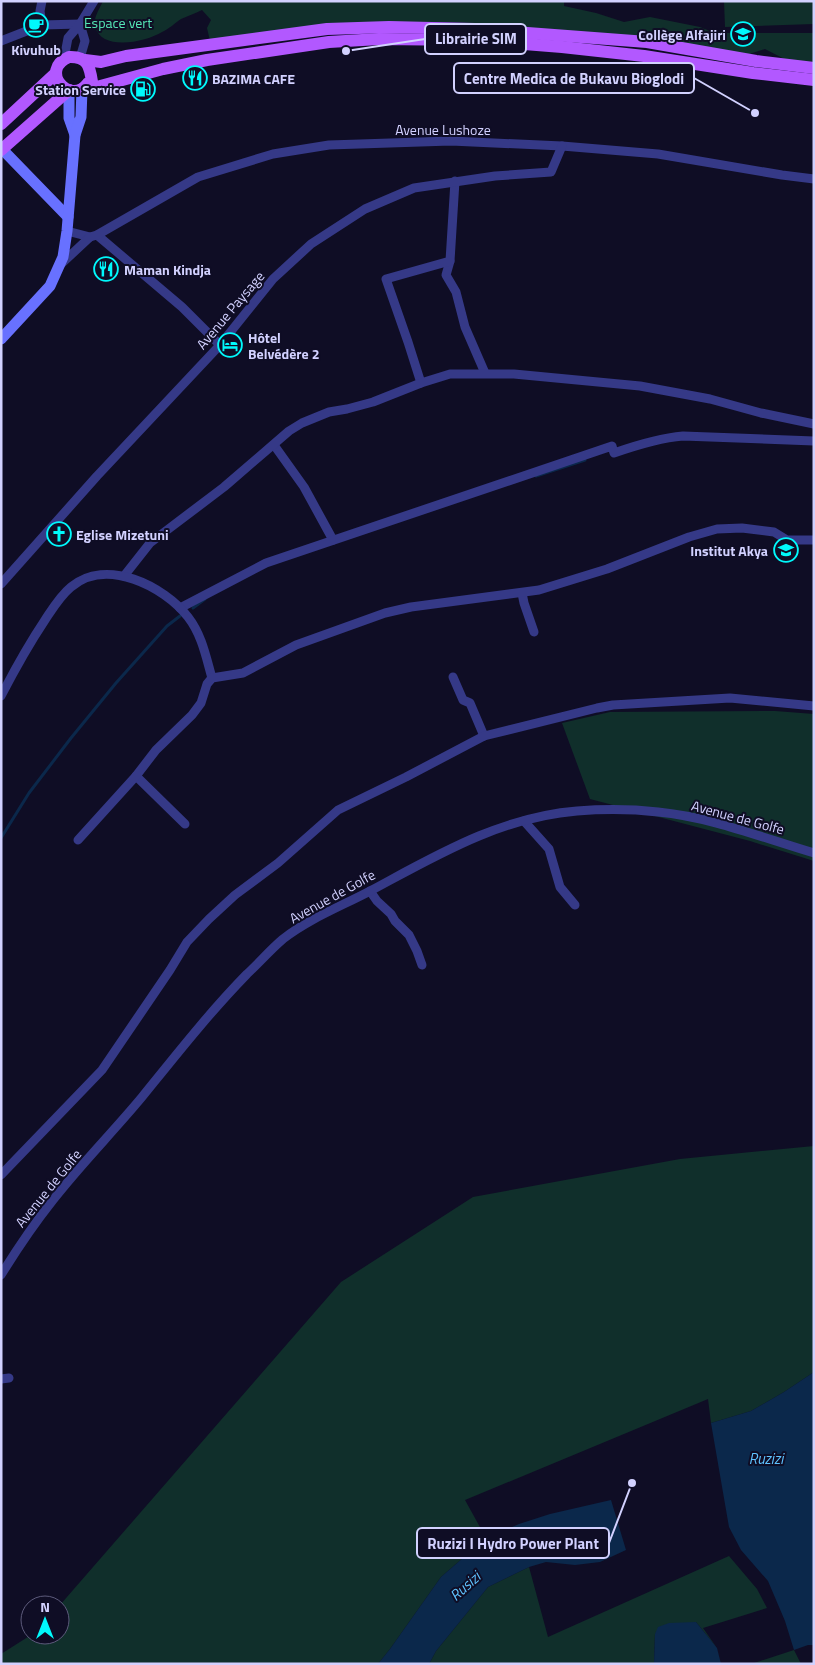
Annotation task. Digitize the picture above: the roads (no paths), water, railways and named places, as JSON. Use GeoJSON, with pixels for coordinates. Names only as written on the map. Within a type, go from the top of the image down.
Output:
{"type":"FeatureCollection","features":[{"type":"Feature","properties":{"kind":"main road"},"geometry":{"type":"LineString","coordinates":[[1,124],[56,73],[60,63],[69,57],[101,62],[126,56],[327,29],[378,27],[474,28],[647,42],[756,61],[814,68]]}},
{"type":"Feature","properties":{"kind":"main road"},"geometry":{"type":"LineString","coordinates":[[2,149],[81,89],[163,68],[329,42],[379,39],[473,40],[644,56],[814,80]]}},
{"type":"Feature","properties":{"kind":"main road"},"geometry":{"type":"LineString","coordinates":[[644,56],[647,42]]}},
{"type":"Feature","properties":{"kind":"main road"},"geometry":{"type":"LineString","coordinates":[[206,46],[207,60]]}},
{"type":"Feature","properties":{"kind":"main road"},"geometry":{"type":"LineString","coordinates":[[81,89],[90,71],[82,59]]}},
{"type":"Feature","properties":{"kind":"main road"},"geometry":{"type":"LineString","coordinates":[[56,73],[60,84],[81,89]]}},
{"type":"Feature","properties":{"kind":"street"},"geometry":{"type":"LineString","coordinates":[[42,1],[40,11],[42,25]]}},
{"type":"Feature","properties":{"kind":"street"},"geometry":{"type":"LineString","coordinates":[[64,59],[68,38],[80,24],[94,1]]}},
{"type":"Feature","properties":{"kind":"street"},"geometry":{"type":"LineString","coordinates":[[1,41],[42,25],[80,24]]}},
{"type":"Feature","properties":{"kind":"street"},"geometry":{"type":"LineString","coordinates":[[80,24],[85,41],[82,59]]}},
{"type":"Feature","properties":{"kind":"street"},"geometry":{"type":"LineString","coordinates":[[1,339],[50,286],[60,266],[67,231],[75,135],[69,118],[81,89]]}},
{"type":"Feature","properties":{"kind":"street","name":"Avenue Lushoze"},"geometry":{"type":"LineString","coordinates":[[60,266],[94,236],[198,177],[273,154],[329,145],[451,142],[562,146],[658,154],[782,175],[814,178]]}},
{"type":"Feature","properties":{"kind":"street","name":"Avenue Paysage"},"geometry":{"type":"LineString","coordinates":[[1,584],[97,476],[220,345],[273,279],[312,244],[339,225],[374,206],[414,188],[495,176],[551,172],[562,146]]}},
{"type":"Feature","properties":{"kind":"street"},"geometry":{"type":"LineString","coordinates":[[2,149],[68,217]]}},
{"type":"Feature","properties":{"kind":"street"},"geometry":{"type":"LineString","coordinates":[[455,181],[450,261],[446,275],[456,292],[465,327],[485,373]]}},
{"type":"Feature","properties":{"kind":"street"},"geometry":{"type":"LineString","coordinates":[[67,231],[94,236],[182,307],[220,345]]}},
{"type":"Feature","properties":{"kind":"street"},"geometry":{"type":"LineString","coordinates":[[421,383],[386,279],[450,261]]}},
{"type":"Feature","properties":{"kind":"street"},"geometry":{"type":"LineString","coordinates":[[124,576],[150,543],[224,487],[289,431],[302,423],[329,412],[373,402],[450,374],[485,373],[583,380],[665,390],[814,424]]}},
{"type":"Feature","properties":{"kind":"street"},"geometry":{"type":"LineString","coordinates":[[180,608],[266,563],[612,446],[614,453],[657,439],[684,436],[814,441]]}},
{"type":"Feature","properties":{"kind":"street"},"geometry":{"type":"LineString","coordinates":[[274,445],[304,487],[333,540]]}},
{"type":"Feature","properties":{"kind":"street"},"geometry":{"type":"LineString","coordinates":[[78,840],[136,776],[156,750],[192,715],[201,703],[207,684],[212,678],[242,672],[296,645],[385,613],[411,607],[539,590],[607,570],[689,537],[718,529],[742,528],[774,532],[788,540],[814,540]]}},
{"type":"Feature","properties":{"kind":"street"},"geometry":{"type":"LineString","coordinates":[[1,696],[26,648],[59,599],[72,586],[87,577],[103,574],[124,576],[147,584],[168,597],[180,608],[190,619],[200,638],[212,678]]}},
{"type":"Feature","properties":{"kind":"street"},"geometry":{"type":"LineString","coordinates":[[522,593],[534,632]]}},
{"type":"Feature","properties":{"kind":"street"},"geometry":{"type":"LineString","coordinates":[[453,678],[462,700],[470,702],[484,736]]}},
{"type":"Feature","properties":{"kind":"street"},"geometry":{"type":"LineString","coordinates":[[1,1174],[102,1070],[187,942],[235,895],[278,863],[338,810],[484,736],[613,705],[730,698],[814,706]]}},
{"type":"Feature","properties":{"kind":"street"},"geometry":{"type":"LineString","coordinates":[[136,776],[184,824]]}},
{"type":"Feature","properties":{"kind":"street","name":"Avenue de Golfe"},"geometry":{"type":"LineString","coordinates":[[1,1275],[29,1230],[54,1198],[232,990],[283,940],[308,922],[430,858],[466,840],[531,818],[578,811],[621,810],[659,812],[714,822],[814,853]]}},
{"type":"Feature","properties":{"kind":"street"},"geometry":{"type":"LineString","coordinates":[[524,821],[549,849],[560,887],[575,905]]}},
{"type":"Feature","properties":{"kind":"street"},"geometry":{"type":"LineString","coordinates":[[370,891],[376,901],[391,914],[394,921],[409,935],[422,965]]}},
{"type":"Feature","properties":{"kind":"water","name":"Ruzizi"},"geometry":{"type":"Polygon","coordinates":[[[814,1372],[814,1645],[794,1650],[785,1621],[768,1581],[741,1550],[729,1527],[711,1423],[751,1411],[814,1372]]]}},
{"type":"Feature","properties":{"kind":"water","name":"Rusizi"},"geometry":{"type":"Polygon","coordinates":[[[611,1500],[626,1550],[600,1562],[575,1565],[546,1562],[529,1567],[488,1587],[436,1651],[429,1664],[378,1664],[441,1577],[486,1538],[519,1524],[550,1514],[611,1500]]]}},
{"type":"Feature","properties":{"kind":"water"},"geometry":{"type":"Polygon","coordinates":[[[696,1622],[717,1648],[721,1664],[654,1664],[655,1634],[658,1627],[669,1623],[696,1622]]]}},
{"type":"Feature","properties":{"kind":"waterway"},"geometry":{"type":"LineString","coordinates":[[536,476],[585,460]]}},
{"type":"Feature","properties":{"kind":"waterway"},"geometry":{"type":"LineString","coordinates":[[193,608],[205,599]]}},
{"type":"Feature","properties":{"kind":"waterway"},"geometry":{"type":"LineString","coordinates":[[1,838],[29,793],[71,738],[116,683],[167,626],[180,616]]}},
{"type":"Feature","properties":{"kind":"place","name":"Kivuhub"},"geometry":{"type":"Point","coordinates":[36,25]}},
{"type":"Feature","properties":{"kind":"place","name":"Collège Alfajiri"},"geometry":{"type":"Point","coordinates":[743,34]}},
{"type":"Feature","properties":{"kind":"place","name":"Librairie SIM"},"geometry":{"type":"Point","coordinates":[346,51]}},
{"type":"Feature","properties":{"kind":"place","name":"BAZIMA CAFE"},"geometry":{"type":"Point","coordinates":[195,78]}},
{"type":"Feature","properties":{"kind":"place","name":"Station Service"},"geometry":{"type":"Point","coordinates":[143,89]}},
{"type":"Feature","properties":{"kind":"place","name":"Centre Medica de Bukavu Bioglodi"},"geometry":{"type":"Point","coordinates":[755,113]}},
{"type":"Feature","properties":{"kind":"place","name":"Maman Kindja"},"geometry":{"type":"Point","coordinates":[106,269]}},
{"type":"Feature","properties":{"kind":"place","name":"Hôtel Belvédère 2"},"geometry":{"type":"Point","coordinates":[230,345]}},
{"type":"Feature","properties":{"kind":"place","name":"Eglise Mizetuni"},"geometry":{"type":"Point","coordinates":[59,534]}},
{"type":"Feature","properties":{"kind":"place","name":"Institut Akya"},"geometry":{"type":"Point","coordinates":[786,550]}},
{"type":"Feature","properties":{"kind":"place","name":"Ruzizi I Hydro Power Plant"},"geometry":{"type":"Point","coordinates":[632,1483]}},
{"type":"Feature","properties":{"kind":"park label","name":"Espace vert"},"geometry":{"type":"Point","coordinates":[118,22]}}]}
